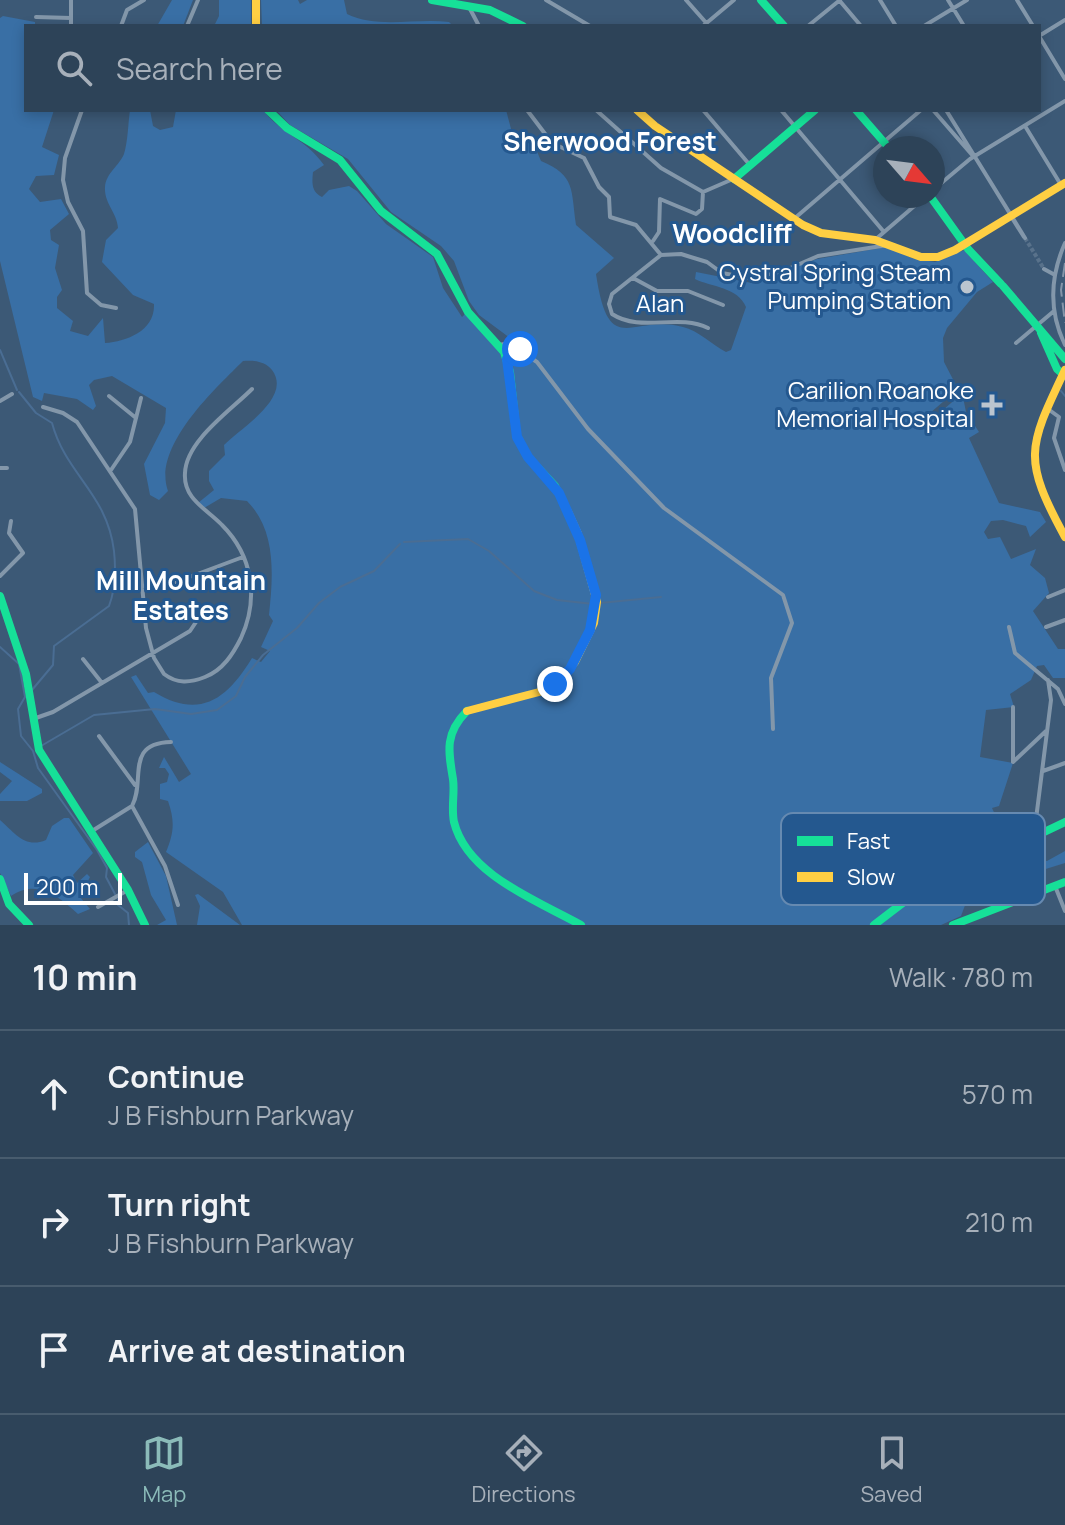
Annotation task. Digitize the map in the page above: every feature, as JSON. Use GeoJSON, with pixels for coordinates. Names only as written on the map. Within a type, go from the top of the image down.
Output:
{"type":"FeatureCollection","features":[{"type":"Feature","properties":{"kind":"street"},"geometry":{"type":"LineString","coordinates":[[71,0],[71,24]]}},
{"type":"Feature","properties":{"kind":"street"},"geometry":{"type":"LineString","coordinates":[[122,24],[127,10],[144,0]]}},
{"type":"Feature","properties":{"kind":"street"},"geometry":{"type":"LineString","coordinates":[[188,24],[198,0]]}},
{"type":"Feature","properties":{"kind":"street"},"geometry":{"type":"LineString","coordinates":[[256,0],[256,24]]}},
{"type":"Feature","properties":{"kind":"street"},"geometry":{"type":"LineString","coordinates":[[432,0],[500,14],[519,24]]}},
{"type":"Feature","properties":{"kind":"street"},"geometry":{"type":"LineString","coordinates":[[546,0],[587,24]]}},
{"type":"Feature","properties":{"kind":"street"},"geometry":{"type":"LineString","coordinates":[[686,0],[705,24]]}},
{"type":"Feature","properties":{"kind":"street"},"geometry":{"type":"LineString","coordinates":[[707,24],[734,0]]}},
{"type":"Feature","properties":{"kind":"street"},"geometry":{"type":"LineString","coordinates":[[761,0],[782,24]]}},
{"type":"Feature","properties":{"kind":"street"},"geometry":{"type":"LineString","coordinates":[[810,24],[839,0],[859,24]]}},
{"type":"Feature","properties":{"kind":"street"},"geometry":{"type":"LineString","coordinates":[[880,0],[895,24]]}},
{"type":"Feature","properties":{"kind":"street"},"geometry":{"type":"LineString","coordinates":[[948,0],[963,24]]}},
{"type":"Feature","properties":{"kind":"street"},"geometry":{"type":"LineString","coordinates":[[927,24],[967,0]]}},
{"type":"Feature","properties":{"kind":"street"},"geometry":{"type":"LineString","coordinates":[[1017,0],[1032,24]]}},
{"type":"Feature","properties":{"kind":"street"},"geometry":{"type":"LineString","coordinates":[[469,6],[478,24]]}},
{"type":"Feature","properties":{"kind":"street"},"geometry":{"type":"LineString","coordinates":[[36,17],[71,18]]}},
{"type":"Feature","properties":{"kind":"street"},"geometry":{"type":"LineString","coordinates":[[1041,35],[1065,20]]}},
{"type":"Feature","properties":{"kind":"street"},"geometry":{"type":"LineString","coordinates":[[1041,39],[1065,79]]}},
{"type":"Feature","properties":{"kind":"street"},"geometry":{"type":"LineString","coordinates":[[945,180],[975,156],[1065,101]]}},
{"type":"Feature","properties":{"kind":"street"},"geometry":{"type":"LineString","coordinates":[[81,112],[65,158],[64,188],[83,231],[85,289],[96,303],[116,308]]}},
{"type":"Feature","properties":{"kind":"street"},"geometry":{"type":"LineString","coordinates":[[270,112],[287,128],[340,160],[381,211],[437,254],[468,312],[500,345],[507,359],[517,437],[528,457],[555,486],[566,509],[595,589],[597,609],[575,662],[555,684],[527,696],[473,706],[456,720],[447,747],[454,783],[453,816],[465,845],[490,872],[581,925]]}},
{"type":"Feature","properties":{"kind":"street"},"geometry":{"type":"LineString","coordinates":[[529,112],[552,143],[584,158],[599,187],[609,197],[612,219],[632,223],[653,241],[661,255]]}},
{"type":"Feature","properties":{"kind":"street"},"geometry":{"type":"LineString","coordinates":[[598,112],[661,168],[703,192]]}},
{"type":"Feature","properties":{"kind":"street"},"geometry":{"type":"LineString","coordinates":[[639,112],[655,126],[793,219],[821,233],[875,240],[928,258],[965,244],[1063,184],[1025,126]]}},
{"type":"Feature","properties":{"kind":"street"},"geometry":{"type":"LineString","coordinates":[[705,112],[751,166]]}},
{"type":"Feature","properties":{"kind":"street"},"geometry":{"type":"LineString","coordinates":[[783,112],[884,232]]}},
{"type":"Feature","properties":{"kind":"street"},"geometry":{"type":"LineString","coordinates":[[703,192],[734,179],[813,112]]}},
{"type":"Feature","properties":{"kind":"street"},"geometry":{"type":"LineString","coordinates":[[858,112],[878,136]]}},
{"type":"Feature","properties":{"kind":"street"},"geometry":{"type":"LineString","coordinates":[[895,136],[919,112]]}},
{"type":"Feature","properties":{"kind":"street"},"geometry":{"type":"LineString","coordinates":[[935,112],[975,156]]}},
{"type":"Feature","properties":{"kind":"street"},"geometry":{"type":"LineString","coordinates":[[947,112],[1022,228],[1025,238],[1012,222],[1011,215]]}},
{"type":"Feature","properties":{"kind":"street"},"geometry":{"type":"LineString","coordinates":[[793,219],[873,155]]}},
{"type":"Feature","properties":{"kind":"street"},"geometry":{"type":"LineString","coordinates":[[653,241],[659,232],[660,199],[696,214],[701,211],[703,192]]}},
{"type":"Feature","properties":{"kind":"street"},"geometry":{"type":"LineString","coordinates":[[875,240],[913,208]]}},
{"type":"Feature","properties":{"kind":"street"},"geometry":{"type":"LineString","coordinates":[[937,208],[965,244],[1062,348]]}},
{"type":"Feature","properties":{"kind":"street"},"geometry":{"type":"LineString","coordinates":[[1065,243],[1055,275],[1054,311],[1065,359]]}},
{"type":"Feature","properties":{"kind":"street"},"geometry":{"type":"LineString","coordinates":[[723,305],[688,291],[657,291],[633,278],[661,255],[681,254],[707,262],[722,273],[749,278],[781,272],[818,256],[888,245]]}},
{"type":"Feature","properties":{"kind":"street"},"geometry":{"type":"LineString","coordinates":[[1044,269],[1055,275]]}},
{"type":"Feature","properties":{"kind":"street","name":"Alan"},"geometry":{"type":"LineString","coordinates":[[633,278],[609,299],[612,314],[623,322],[696,322],[708,328]]}},
{"type":"Feature","properties":{"kind":"street"},"geometry":{"type":"LineString","coordinates":[[1016,343],[1054,311]]}},
{"type":"Feature","properties":{"kind":"street"},"geometry":{"type":"LineString","coordinates":[[1038,325],[1064,373],[1034,437],[1035,465],[1048,509],[1065,537]]}},
{"type":"Feature","properties":{"kind":"street"},"geometry":{"type":"LineString","coordinates":[[500,345],[508,343],[537,362],[588,429],[664,508],[783,595],[792,623],[770,688],[773,729]]}},
{"type":"Feature","properties":{"kind":"street"},"geometry":{"type":"LineString","coordinates":[[507,359],[520,349]]}},
{"type":"Feature","properties":{"kind":"street"},"geometry":{"type":"LineString","coordinates":[[43,407],[73,418],[135,509],[152,653],[164,674],[176,681],[204,677],[223,666],[242,634],[252,604],[250,578],[243,557],[229,533],[192,497],[184,477],[194,448],[252,389]]}},
{"type":"Feature","properties":{"kind":"street"},"geometry":{"type":"LineString","coordinates":[[0,401],[12,394]]}},
{"type":"Feature","properties":{"kind":"street"},"geometry":{"type":"LineString","coordinates":[[109,396],[136,418]]}},
{"type":"Feature","properties":{"kind":"street"},"geometry":{"type":"LineString","coordinates":[[111,470],[126,449],[141,398]]}},
{"type":"Feature","properties":{"kind":"street"},"geometry":{"type":"LineString","coordinates":[[1048,409],[1059,417],[1054,438],[1065,470]]}},
{"type":"Feature","properties":{"kind":"street"},"geometry":{"type":"LineString","coordinates":[[0,468],[7,468]]}},
{"type":"Feature","properties":{"kind":"street"},"geometry":{"type":"LineString","coordinates":[[0,576],[23,553],[9,533],[11,521]]}},
{"type":"Feature","properties":{"kind":"street"},"geometry":{"type":"LineString","coordinates":[[142,587],[176,582],[243,557]]}},
{"type":"Feature","properties":{"kind":"street"},"geometry":{"type":"LineString","coordinates":[[1048,597],[1065,590]]}},
{"type":"Feature","properties":{"kind":"street"},"geometry":{"type":"LineString","coordinates":[[0,596],[26,674],[32,719],[42,757],[128,890],[145,925]]}},
{"type":"Feature","properties":{"kind":"street"},"geometry":{"type":"LineString","coordinates":[[32,719],[53,712],[190,631],[204,610]]}},
{"type":"Feature","properties":{"kind":"street"},"geometry":{"type":"LineString","coordinates":[[1046,627],[1065,620]]}},
{"type":"Feature","properties":{"kind":"street"},"geometry":{"type":"LineString","coordinates":[[1009,627],[1015,653],[1060,691],[1065,704]]}},
{"type":"Feature","properties":{"kind":"street"},"geometry":{"type":"LineString","coordinates":[[83,659],[102,683]]}},
{"type":"Feature","properties":{"kind":"street"},"geometry":{"type":"LineString","coordinates":[[1037,813],[1051,695],[1048,680]]}},
{"type":"Feature","properties":{"kind":"street"},"geometry":{"type":"LineString","coordinates":[[1013,707],[1012,761],[1046,731]]}},
{"type":"Feature","properties":{"kind":"street"},"geometry":{"type":"LineString","coordinates":[[99,736],[137,787]]}},
{"type":"Feature","properties":{"kind":"street"},"geometry":{"type":"LineString","coordinates":[[90,832],[132,806],[138,766],[143,754],[154,745],[171,742]]}},
{"type":"Feature","properties":{"kind":"street"},"geometry":{"type":"LineString","coordinates":[[1043,771],[1065,763]]}},
{"type":"Feature","properties":{"kind":"street"},"geometry":{"type":"LineString","coordinates":[[132,806],[165,866],[178,905]]}},
{"type":"Feature","properties":{"kind":"street"},"geometry":{"type":"LineString","coordinates":[[1045,830],[1065,822]]}},
{"type":"Feature","properties":{"kind":"street"},"geometry":{"type":"LineString","coordinates":[[0,879],[9,904],[29,925]]}},
{"type":"Feature","properties":{"kind":"street"},"geometry":{"type":"LineString","coordinates":[[1045,890],[1065,882]]}},
{"type":"Feature","properties":{"kind":"street"},"geometry":{"type":"LineString","coordinates":[[1055,886],[1065,911]]}},
{"type":"Feature","properties":{"kind":"street"},"geometry":{"type":"LineString","coordinates":[[98,907],[128,890]]}},
{"type":"Feature","properties":{"kind":"street"},"geometry":{"type":"LineString","coordinates":[[874,925],[900,905]]}},
{"type":"Feature","properties":{"kind":"street"},"geometry":{"type":"LineString","coordinates":[[953,925],[1005,905]]}},
{"type":"Feature","properties":{"kind":"shaded area"},"geometry":{"type":"Polygon","coordinates":[[[172,0],[193,0],[184,24],[158,24],[172,0]]]}},
{"type":"Feature","properties":{"kind":"shaded area"},"geometry":{"type":"Polygon","coordinates":[[[219,0],[251,0],[251,24],[215,24],[219,16],[219,0]]]}},
{"type":"Feature","properties":{"kind":"shaded area"},"geometry":{"type":"Polygon","coordinates":[[[261,0],[298,0],[300,4],[307,0],[344,0],[347,14],[371,21],[436,21],[451,24],[262,24],[261,0]]]}},
{"type":"Feature","properties":{"kind":"shaded area"},"geometry":{"type":"Polygon","coordinates":[[[0,18],[35,22],[24,24],[24,112],[53,112],[42,147],[59,155],[54,175],[36,176],[29,189],[40,202],[61,199],[69,214],[50,230],[51,240],[59,245],[55,268],[62,290],[57,297],[57,308],[73,321],[70,331],[88,336],[103,318],[105,343],[130,337],[145,328],[154,304],[133,295],[102,262],[106,240],[118,228],[105,187],[124,154],[130,112],[150,112],[153,126],[160,130],[173,127],[176,112],[265,112],[324,165],[313,172],[316,192],[322,197],[329,190],[349,186],[357,191],[386,224],[433,257],[443,288],[462,317],[467,312],[499,346],[514,341],[479,315],[469,301],[454,261],[441,246],[391,212],[348,159],[290,125],[278,112],[507,112],[514,140],[523,139],[536,149],[541,161],[566,178],[572,194],[576,225],[614,258],[596,274],[601,301],[608,317],[625,328],[665,324],[683,327],[700,334],[726,352],[731,350],[746,307],[731,291],[695,279],[696,272],[752,283],[817,259],[887,247],[912,258],[935,262],[964,250],[993,282],[977,292],[947,328],[943,338],[944,362],[958,389],[923,419],[927,424],[959,396],[963,397],[966,412],[979,432],[969,438],[999,503],[1040,512],[1046,522],[1030,537],[1026,526],[1003,520],[991,521],[984,532],[988,539],[1000,537],[1011,559],[1036,549],[1030,565],[1045,578],[1049,593],[1033,611],[1058,649],[1065,649],[1065,678],[1053,678],[1044,665],[1037,666],[1031,680],[1010,694],[1014,707],[986,710],[980,757],[1013,763],[999,806],[992,808],[994,813],[781,813],[781,905],[965,905],[961,916],[941,925],[242,925],[223,892],[166,852],[173,821],[168,801],[160,799],[160,784],[167,782],[169,774],[165,768],[159,768],[164,757],[179,782],[191,774],[131,677],[136,675],[148,693],[154,692],[185,704],[199,704],[222,694],[233,685],[252,658],[261,662],[270,651],[261,647],[273,621],[269,615],[271,555],[264,526],[247,501],[221,498],[204,508],[198,503],[214,490],[209,481],[209,471],[225,455],[224,445],[262,412],[270,402],[277,381],[269,367],[255,361],[243,361],[231,373],[202,403],[177,438],[165,474],[168,491],[159,500],[150,495],[144,464],[165,423],[166,408],[112,376],[94,380],[89,385],[96,406],[93,410],[77,399],[44,393],[42,401],[33,397],[0,261],[0,18]]]}},
{"type":"Feature","properties":{"kind":"shaded area"},"geometry":{"type":"Polygon","coordinates":[[[0,762],[42,789],[42,793],[27,801],[0,801],[0,794],[12,781],[0,772],[0,762]]]}},
{"type":"Feature","properties":{"kind":"shaded area"},"geometry":{"type":"Polygon","coordinates":[[[69,818],[93,853],[73,875],[77,883],[87,874],[90,877],[80,897],[90,909],[78,914],[54,895],[38,889],[20,891],[11,896],[0,873],[0,820],[26,841],[39,842],[46,840],[52,826],[69,818]]]}},
{"type":"Feature","properties":{"kind":"shaded area"},"geometry":{"type":"Polygon","coordinates":[[[148,842],[166,876],[177,925],[157,925],[166,920],[151,895],[142,862],[135,857],[135,852],[148,842]]]}},
{"type":"Feature","properties":{"kind":"shaded area"},"geometry":{"type":"Polygon","coordinates":[[[1065,851],[1065,863],[1045,869],[1045,861],[1065,851]]]}},
{"type":"Feature","properties":{"kind":"shaded area"},"geometry":{"type":"Polygon","coordinates":[[[198,894],[240,925],[197,925],[200,906],[195,895],[198,894]]]}},
{"type":"Feature","properties":{"kind":"waterway"},"geometry":{"type":"LineString","coordinates":[[0,350],[17,390]]}},
{"type":"Feature","properties":{"kind":"waterway"},"geometry":{"type":"LineString","coordinates":[[1061,391],[1065,396]]}},
{"type":"Feature","properties":{"kind":"waterway"},"geometry":{"type":"LineString","coordinates":[[19,392],[36,413],[52,423],[67,457],[95,499],[110,531],[115,565],[109,606],[54,646],[53,665],[32,690]]}},
{"type":"Feature","properties":{"kind":"waterway"},"geometry":{"type":"LineString","coordinates":[[404,542],[468,539],[489,551],[534,591],[557,600],[593,604]]}},
{"type":"Feature","properties":{"kind":"waterway"},"geometry":{"type":"LineString","coordinates":[[41,746],[94,715],[155,709],[191,714],[217,710],[236,696],[245,677],[263,655],[297,628],[319,603],[340,587],[374,571],[400,544]]}},
{"type":"Feature","properties":{"kind":"waterway"},"geometry":{"type":"LineString","coordinates":[[600,603],[661,597]]}},
{"type":"Feature","properties":{"kind":"waterway"},"geometry":{"type":"LineString","coordinates":[[0,647],[19,664],[25,697],[18,709],[21,736],[33,751],[38,768],[97,850],[107,868],[106,877],[115,894]]}},
{"type":"Feature","properties":{"kind":"waterway"},"geometry":{"type":"LineString","coordinates":[[118,899],[118,905],[128,913],[129,925]]}},
{"type":"Feature","properties":{"kind":"tunnel"},"geometry":{"type":"LineString","coordinates":[[1025,238],[1044,269]]}},
{"type":"Feature","properties":{"kind":"railway"},"geometry":{"type":"LineString","coordinates":[[1065,263],[1061,290],[1065,323]]}},
{"type":"Feature","properties":{"kind":"traffic: fast"},"geometry":{"type":"LineString","coordinates":[[432,0],[490,10],[519,24]]}},
{"type":"Feature","properties":{"kind":"traffic: fast"},"geometry":{"type":"LineString","coordinates":[[761,0],[782,24]]}},
{"type":"Feature","properties":{"kind":"traffic: fast"},"geometry":{"type":"LineString","coordinates":[[270,112],[287,128],[340,160],[381,211],[437,254],[468,312],[504,352],[510,372],[517,437],[528,457],[555,486],[568,512]]}},
{"type":"Feature","properties":{"kind":"traffic: fast"},"geometry":{"type":"LineString","coordinates":[[734,179],[813,112]]}},
{"type":"Feature","properties":{"kind":"traffic: fast"},"geometry":{"type":"LineString","coordinates":[[858,112],[879,136]]}},
{"type":"Feature","properties":{"kind":"traffic: fast"},"geometry":{"type":"LineString","coordinates":[[939,208],[968,249],[1001,284]]}},
{"type":"Feature","properties":{"kind":"traffic: fast"},"geometry":{"type":"LineString","coordinates":[[1003,286],[1065,359]]}},
{"type":"Feature","properties":{"kind":"traffic: fast"},"geometry":{"type":"LineString","coordinates":[[1041,333],[1057,369],[1065,376]]}},
{"type":"Feature","properties":{"kind":"traffic: fast"},"geometry":{"type":"LineString","coordinates":[[507,359],[520,349]]}},
{"type":"Feature","properties":{"kind":"traffic: fast"},"geometry":{"type":"LineString","coordinates":[[0,596],[26,674],[39,750],[128,890],[145,925]]}},
{"type":"Feature","properties":{"kind":"traffic: fast"},"geometry":{"type":"LineString","coordinates":[[467,711],[455,727],[449,751],[453,817],[461,841],[473,857],[506,884],[581,925]]}},
{"type":"Feature","properties":{"kind":"traffic: fast"},"geometry":{"type":"LineString","coordinates":[[1045,832],[1065,822]]}},
{"type":"Feature","properties":{"kind":"traffic: fast"},"geometry":{"type":"LineString","coordinates":[[0,879],[9,904],[29,925]]}},
{"type":"Feature","properties":{"kind":"traffic: fast"},"geometry":{"type":"LineString","coordinates":[[1045,890],[1065,882]]}},
{"type":"Feature","properties":{"kind":"traffic: fast"},"geometry":{"type":"LineString","coordinates":[[874,925],[900,905]]}},
{"type":"Feature","properties":{"kind":"traffic: fast"},"geometry":{"type":"LineString","coordinates":[[953,925],[1005,905]]}},
{"type":"Feature","properties":{"kind":"traffic: slow"},"geometry":{"type":"LineString","coordinates":[[256,0],[256,24]]}},
{"type":"Feature","properties":{"kind":"traffic: slow"},"geometry":{"type":"LineString","coordinates":[[639,112],[655,126],[803,225],[821,233],[875,240],[921,257],[938,257],[955,250],[1065,183]]}},
{"type":"Feature","properties":{"kind":"traffic: slow"},"geometry":{"type":"LineString","coordinates":[[1065,370],[1043,418],[1035,453],[1042,489],[1065,537]]}},
{"type":"Feature","properties":{"kind":"traffic: slow"},"geometry":{"type":"LineString","coordinates":[[467,711],[543,691],[561,679],[575,662],[594,623],[597,602],[578,534],[568,512]]}},
{"type":"Feature","properties":{"kind":"place","name":"Cystral Spring Steam Pumping Station"},"geometry":{"type":"Point","coordinates":[967,287]}},
{"type":"Feature","properties":{"kind":"place","name":"Carilion Roanoke Memorial Hospital"},"geometry":{"type":"Point","coordinates":[992,405]}},
{"type":"Feature","properties":{"kind":"district","name":"Sherwood Forest"},"geometry":{"type":"Point","coordinates":[610,142]}},
{"type":"Feature","properties":{"kind":"district","name":"Woodcliff"},"geometry":{"type":"Point","coordinates":[732,234]}},
{"type":"Feature","properties":{"kind":"district","name":"Mill Mountain Estates"},"geometry":{"type":"Point","coordinates":[181,596]}},
{"type":"Feature","properties":{"kind":"route"},"geometry":{"type":"LineString","coordinates":[[520,349],[514,350],[507,359],[517,437],[523,451],[552,481],[559,493],[580,540],[597,604],[596,616],[581,649],[570,669],[555,684]]}}]}
